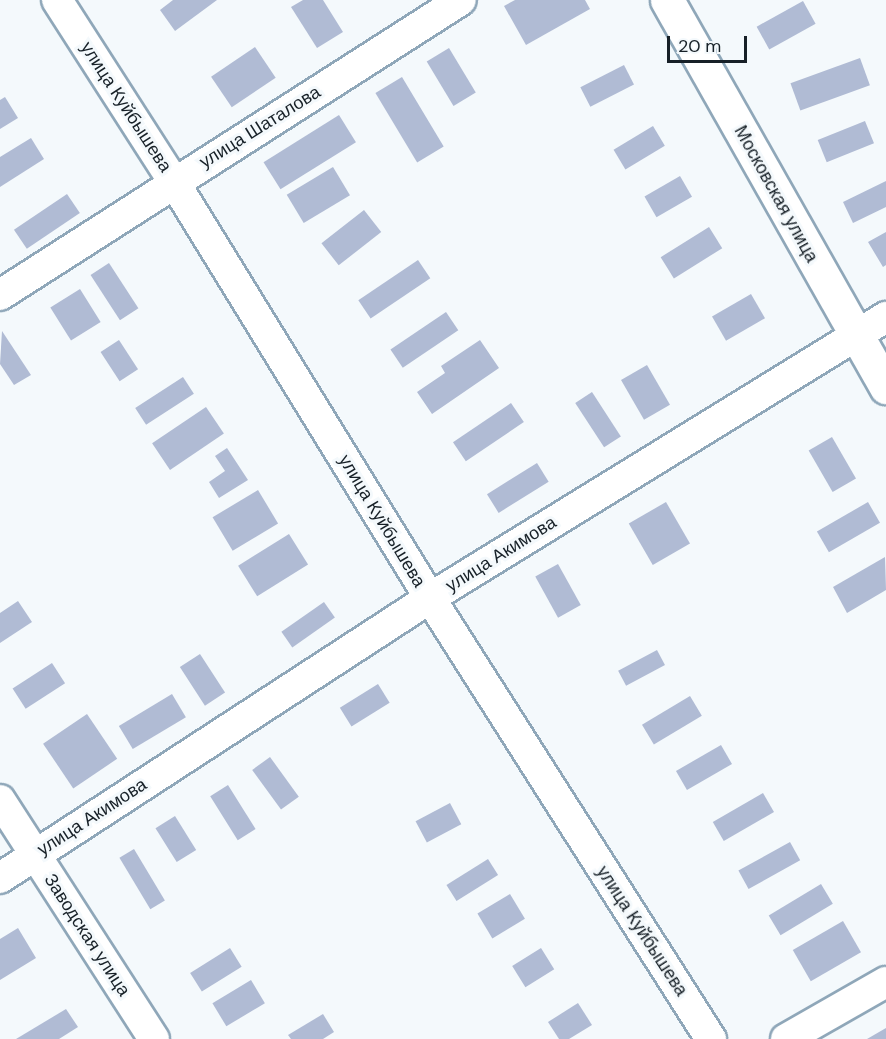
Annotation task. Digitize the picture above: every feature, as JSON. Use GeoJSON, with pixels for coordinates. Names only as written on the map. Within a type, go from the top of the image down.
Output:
{"type":"FeatureCollection","features":[{"type":"Feature","properties":{"kind":"street","name":"улица Куйбышева"},"geometry":{"type":"LineString","coordinates":[[57,0],[174,182],[430,598],[711,1039]]}},
{"type":"Feature","properties":{"kind":"street","name":"улица Шаталова"},"geometry":{"type":"LineString","coordinates":[[0,295],[461,0]]}},
{"type":"Feature","properties":{"kind":"street","name":"Московская улица"},"geometry":{"type":"LineString","coordinates":[[667,0],[886,387]]}},
{"type":"Feature","properties":{"kind":"street","name":"улица Акимова"},"geometry":{"type":"LineString","coordinates":[[0,878],[430,598],[886,317]]}},
{"type":"Feature","properties":{"kind":"street","name":"Заводская улица"},"geometry":{"type":"LineString","coordinates":[[0,800],[154,1039]]}},
{"type":"Feature","properties":{"kind":"street"},"geometry":{"type":"LineString","coordinates":[[786,1039],[886,982]]}},
{"type":"Feature","properties":{"kind":"building"},"geometry":{"type":"Polygon","coordinates":[[[173,0],[217,0],[175,31],[160,10],[173,0]]]}},
{"type":"Feature","properties":{"kind":"building"},"geometry":{"type":"Polygon","coordinates":[[[303,0],[323,0],[343,32],[317,48],[291,7],[303,0]]]}},
{"type":"Feature","properties":{"kind":"building"},"geometry":{"type":"Polygon","coordinates":[[[515,0],[585,0],[590,9],[526,45],[504,6],[515,0]]]}},
{"type":"Feature","properties":{"kind":"building"},"geometry":{"type":"Polygon","coordinates":[[[803,1],[816,24],[769,49],[757,27],[803,1]]]}},
{"type":"Feature","properties":{"kind":"building"},"geometry":{"type":"Polygon","coordinates":[[[255,47],[276,78],[232,107],[211,77],[255,47]]]}},
{"type":"Feature","properties":{"kind":"building"},"geometry":{"type":"Polygon","coordinates":[[[449,48],[476,93],[453,106],[427,61],[449,48]]]}},
{"type":"Feature","properties":{"kind":"building"},"geometry":{"type":"Polygon","coordinates":[[[860,58],[870,85],[800,111],[790,83],[860,58]]]}},
{"type":"Feature","properties":{"kind":"building"},"geometry":{"type":"Polygon","coordinates":[[[624,65],[634,85],[590,107],[580,87],[624,65]]]}},
{"type":"Feature","properties":{"kind":"building"},"geometry":{"type":"Polygon","coordinates":[[[402,77],[444,146],[417,162],[375,93],[402,77]]]}},
{"type":"Feature","properties":{"kind":"building"},"geometry":{"type":"Polygon","coordinates":[[[5,97],[18,118],[0,129],[0,100],[5,97]]]}},
{"type":"Feature","properties":{"kind":"building"},"geometry":{"type":"Polygon","coordinates":[[[339,115],[356,142],[280,189],[264,162],[339,115]]]}},
{"type":"Feature","properties":{"kind":"building"},"geometry":{"type":"Polygon","coordinates":[[[865,121],[874,143],[827,162],[818,140],[865,121]]]}},
{"type":"Feature","properties":{"kind":"building"},"geometry":{"type":"Polygon","coordinates":[[[653,126],[665,146],[625,169],[614,150],[653,126]]]}},
{"type":"Feature","properties":{"kind":"building"},"geometry":{"type":"Polygon","coordinates":[[[31,138],[44,159],[0,187],[0,157],[31,138]]]}},
{"type":"Feature","properties":{"kind":"building"},"geometry":{"type":"Polygon","coordinates":[[[333,167],[350,195],[304,223],[287,195],[333,167]]]}},
{"type":"Feature","properties":{"kind":"building"},"geometry":{"type":"Polygon","coordinates":[[[680,176],[692,197],[656,217],[644,196],[680,176]]]}},
{"type":"Feature","properties":{"kind":"building"},"geometry":{"type":"Polygon","coordinates":[[[886,181],[886,207],[853,223],[843,202],[886,181]]]}},
{"type":"Feature","properties":{"kind":"building"},"geometry":{"type":"Polygon","coordinates":[[[67,194],[80,213],[27,249],[14,230],[67,194]]]}},
{"type":"Feature","properties":{"kind":"building"},"geometry":{"type":"Polygon","coordinates":[[[364,210],[381,232],[339,265],[321,243],[364,210]]]}},
{"type":"Feature","properties":{"kind":"building"},"geometry":{"type":"Polygon","coordinates":[[[709,227],[722,248],[674,278],[661,257],[709,227]]]}},
{"type":"Feature","properties":{"kind":"building"},"geometry":{"type":"Polygon","coordinates":[[[886,232],[886,265],[883,267],[868,242],[886,232]]]}},
{"type":"Feature","properties":{"kind":"building"},"geometry":{"type":"Polygon","coordinates":[[[418,260],[430,278],[371,319],[358,300],[418,260]]]}},
{"type":"Feature","properties":{"kind":"building"},"geometry":{"type":"Polygon","coordinates":[[[109,263],[138,308],[120,320],[91,275],[109,263]]]}},
{"type":"Feature","properties":{"kind":"building"},"geometry":{"type":"Polygon","coordinates":[[[80,289],[101,322],[71,341],[50,308],[80,289]]]}},
{"type":"Feature","properties":{"kind":"building"},"geometry":{"type":"Polygon","coordinates":[[[751,294],[765,318],[726,341],[712,316],[751,294]]]}},
{"type":"Feature","properties":{"kind":"building"},"geometry":{"type":"Polygon","coordinates":[[[446,312],[458,330],[403,368],[390,349],[446,312]]]}},
{"type":"Feature","properties":{"kind":"building"},"geometry":{"type":"Polygon","coordinates":[[[2,331],[31,375],[14,385],[0,364],[2,331]]]}},
{"type":"Feature","properties":{"kind":"building"},"geometry":{"type":"Polygon","coordinates":[[[119,340],[138,369],[120,381],[101,352],[119,340]]]}},
{"type":"Feature","properties":{"kind":"building"},"geometry":{"type":"Polygon","coordinates":[[[480,340],[499,368],[432,414],[417,392],[445,373],[441,366],[480,340]]]}},
{"type":"Feature","properties":{"kind":"building"},"geometry":{"type":"Polygon","coordinates":[[[647,365],[670,405],[644,420],[621,380],[647,365]]]}},
{"type":"Feature","properties":{"kind":"building"},"geometry":{"type":"Polygon","coordinates":[[[183,377],[194,394],[146,425],[135,408],[183,377]]]}},
{"type":"Feature","properties":{"kind":"building"},"geometry":{"type":"Polygon","coordinates":[[[592,392],[621,436],[604,447],[575,403],[592,392]]]}},
{"type":"Feature","properties":{"kind":"building"},"geometry":{"type":"Polygon","coordinates":[[[511,403],[524,422],[466,461],[453,442],[511,403]]]}},
{"type":"Feature","properties":{"kind":"building"},"geometry":{"type":"Polygon","coordinates":[[[206,407],[224,434],[170,470],[152,443],[206,407]]]}},
{"type":"Feature","properties":{"kind":"building"},"geometry":{"type":"Polygon","coordinates":[[[832,437],[856,479],[833,492],[809,450],[832,437]]]}},
{"type":"Feature","properties":{"kind":"building"},"geometry":{"type":"Polygon","coordinates":[[[227,448],[248,480],[219,498],[209,482],[225,471],[215,456],[227,448]]]}},
{"type":"Feature","properties":{"kind":"building"},"geometry":{"type":"Polygon","coordinates":[[[537,463],[549,482],[499,513],[487,494],[537,463]]]}},
{"type":"Feature","properties":{"kind":"building"},"geometry":{"type":"Polygon","coordinates":[[[258,490],[278,523],[233,551],[213,517],[258,490]]]}},
{"type":"Feature","properties":{"kind":"building"},"geometry":{"type":"Polygon","coordinates":[[[666,502],[690,544],[653,565],[629,524],[666,502]]]}},
{"type":"Feature","properties":{"kind":"building"},"geometry":{"type":"Polygon","coordinates":[[[868,502],[880,523],[829,552],[817,532],[868,502]]]}},
{"type":"Feature","properties":{"kind":"building"},"geometry":{"type":"Polygon","coordinates":[[[289,534],[308,565],[257,596],[238,566],[289,534]]]}},
{"type":"Feature","properties":{"kind":"building"},"geometry":{"type":"Polygon","coordinates":[[[885,557],[886,590],[847,613],[833,587],[885,557]]]}},
{"type":"Feature","properties":{"kind":"building"},"geometry":{"type":"Polygon","coordinates":[[[558,564],[581,605],[558,618],[535,577],[558,564]]]}},
{"type":"Feature","properties":{"kind":"building"},"geometry":{"type":"Polygon","coordinates":[[[18,601],[32,622],[0,643],[0,613],[18,601]]]}},
{"type":"Feature","properties":{"kind":"building"},"geometry":{"type":"Polygon","coordinates":[[[324,602],[335,618],[292,647],[281,632],[324,602]]]}},
{"type":"Feature","properties":{"kind":"building"},"geometry":{"type":"Polygon","coordinates":[[[657,650],[665,665],[626,686],[618,671],[657,650]]]}},
{"type":"Feature","properties":{"kind":"building"},"geometry":{"type":"Polygon","coordinates":[[[200,654],[225,693],[205,706],[180,667],[200,654]]]}},
{"type":"Feature","properties":{"kind":"building"},"geometry":{"type":"Polygon","coordinates":[[[52,663],[65,683],[26,709],[13,689],[52,663]]]}},
{"type":"Feature","properties":{"kind":"building"},"geometry":{"type":"Polygon","coordinates":[[[378,684],[390,703],[351,727],[340,708],[378,684]]]}},
{"type":"Feature","properties":{"kind":"building"},"geometry":{"type":"Polygon","coordinates":[[[172,694],[186,717],[133,749],[119,726],[172,694]]]}},
{"type":"Feature","properties":{"kind":"building"},"geometry":{"type":"Polygon","coordinates":[[[690,696],[702,716],[654,745],[642,725],[690,696]]]}},
{"type":"Feature","properties":{"kind":"building"},"geometry":{"type":"Polygon","coordinates":[[[87,714],[117,759],[73,788],[43,744],[87,714]]]}},
{"type":"Feature","properties":{"kind":"building"},"geometry":{"type":"Polygon","coordinates":[[[721,745],[732,764],[687,790],[676,771],[721,745]]]}},
{"type":"Feature","properties":{"kind":"building"},"geometry":{"type":"Polygon","coordinates":[[[270,757],[299,797],[281,810],[252,770],[270,757]]]}},
{"type":"Feature","properties":{"kind":"building"},"geometry":{"type":"Polygon","coordinates":[[[228,785],[256,829],[238,840],[210,796],[228,785]]]}},
{"type":"Feature","properties":{"kind":"building"},"geometry":{"type":"Polygon","coordinates":[[[763,793],[774,812],[724,841],[713,822],[763,793]]]}},
{"type":"Feature","properties":{"kind":"building"},"geometry":{"type":"Polygon","coordinates":[[[450,803],[461,824],[427,843],[416,821],[450,803]]]}},
{"type":"Feature","properties":{"kind":"building"},"geometry":{"type":"Polygon","coordinates":[[[175,816],[196,850],[177,862],[155,828],[175,816]]]}},
{"type":"Feature","properties":{"kind":"building"},"geometry":{"type":"Polygon","coordinates":[[[790,842],[800,860],[749,889],[738,871],[790,842]]]}},
{"type":"Feature","properties":{"kind":"building"},"geometry":{"type":"Polygon","coordinates":[[[134,849],[165,900],[150,909],[119,858],[134,849]]]}},
{"type":"Feature","properties":{"kind":"building"},"geometry":{"type":"Polygon","coordinates":[[[488,859],[498,875],[457,901],[446,885],[488,859]]]}},
{"type":"Feature","properties":{"kind":"building"},"geometry":{"type":"Polygon","coordinates":[[[821,884],[833,904],[781,935],[769,915],[821,884]]]}},
{"type":"Feature","properties":{"kind":"building"},"geometry":{"type":"Polygon","coordinates":[[[510,894],[525,919],[492,938],[477,914],[510,894]]]}},
{"type":"Feature","properties":{"kind":"building"},"geometry":{"type":"Polygon","coordinates":[[[843,921],[861,952],[811,981],[793,950],[843,921]]]}},
{"type":"Feature","properties":{"kind":"building"},"geometry":{"type":"Polygon","coordinates":[[[18,928],[36,958],[0,980],[0,939],[18,928]]]}},
{"type":"Feature","properties":{"kind":"building"},"geometry":{"type":"Polygon","coordinates":[[[230,948],[242,967],[202,992],[190,973],[230,948]]]}},
{"type":"Feature","properties":{"kind":"building"},"geometry":{"type":"Polygon","coordinates":[[[541,948],[554,969],[525,987],[512,966],[541,948]]]}},
{"type":"Feature","properties":{"kind":"building"},"geometry":{"type":"Polygon","coordinates":[[[251,980],[265,1003],[226,1026],[212,1003],[251,980]]]}},
{"type":"Feature","properties":{"kind":"building"},"geometry":{"type":"Polygon","coordinates":[[[578,1003],[592,1025],[569,1039],[559,1039],[548,1022],[578,1003]]]}},
{"type":"Feature","properties":{"kind":"building"},"geometry":{"type":"Polygon","coordinates":[[[66,1009],[78,1027],[59,1039],[16,1039],[66,1009]]]}},
{"type":"Feature","properties":{"kind":"building"},"geometry":{"type":"Polygon","coordinates":[[[323,1014],[334,1032],[323,1039],[291,1039],[288,1035],[323,1014]]]}},
{"type":"Feature","properties":{"kind":"building"},"geometry":{"type":"Polygon","coordinates":[[[886,1028],[886,1039],[867,1039],[886,1028]]]}}]}
